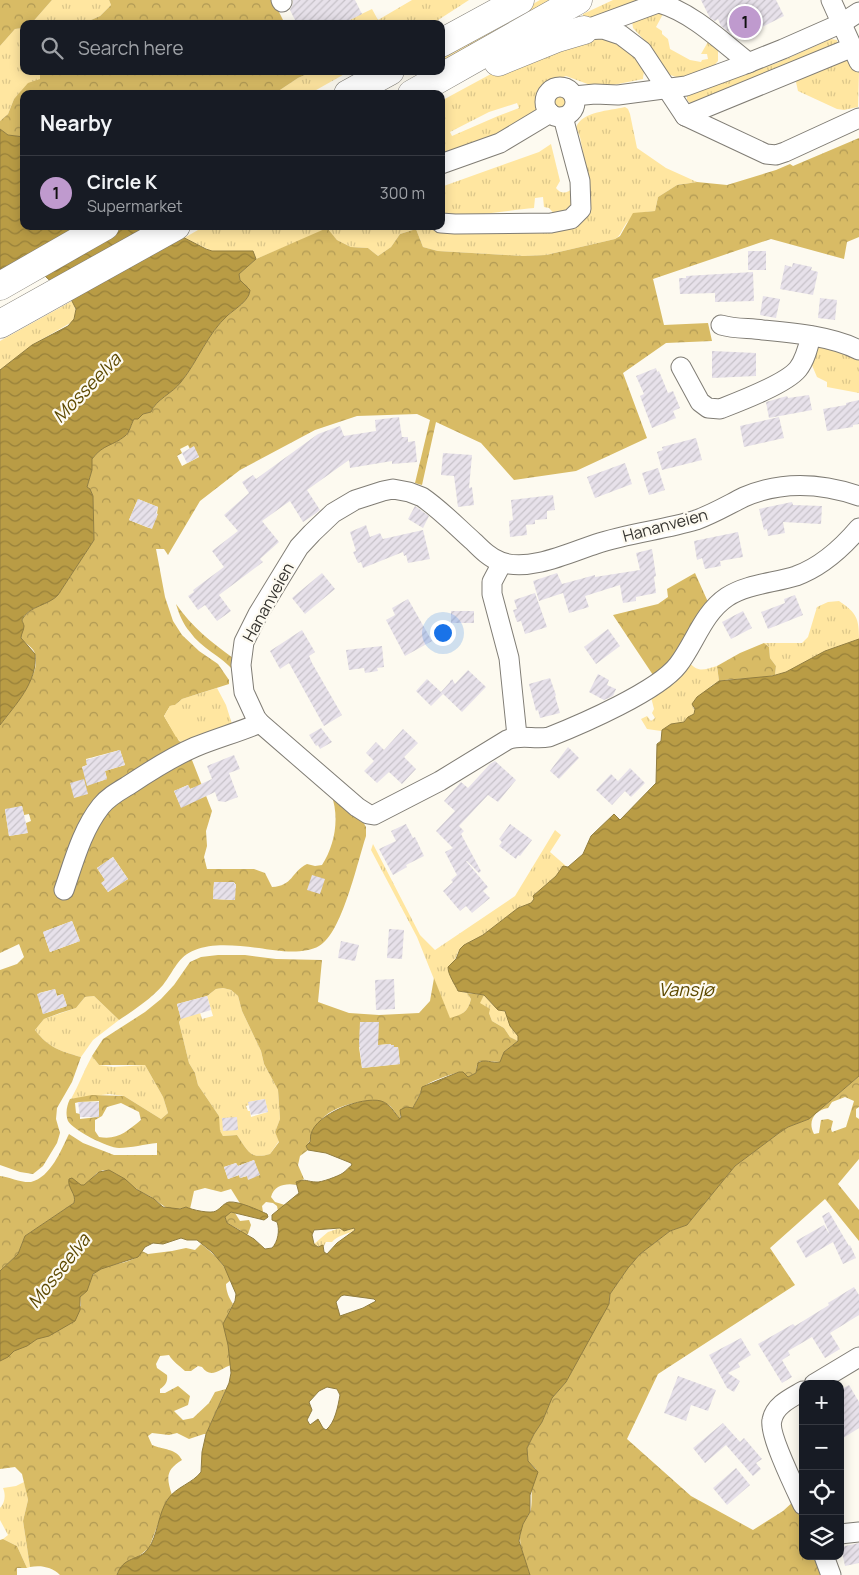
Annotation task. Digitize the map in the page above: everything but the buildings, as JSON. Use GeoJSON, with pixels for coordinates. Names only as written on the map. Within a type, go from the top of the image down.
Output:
{"type":"FeatureCollection","features":[{"type":"Feature","properties":{"kind":"highway"},"geometry":{"type":"LineString","coordinates":[[445,23],[482,0]]}},
{"type":"Feature","properties":{"kind":"highway"},"geometry":{"type":"LineString","coordinates":[[445,41],[520,0]]}},
{"type":"Feature","properties":{"kind":"highway"},"geometry":{"type":"LineString","coordinates":[[419,90],[578,0]]}},
{"type":"Feature","properties":{"kind":"highway"},"geometry":{"type":"LineString","coordinates":[[442,77],[475,73],[556,38],[584,30]]}},
{"type":"Feature","properties":{"kind":"highway"},"geometry":{"type":"LineString","coordinates":[[355,90],[381,75]]}},
{"type":"Feature","properties":{"kind":"highway"},"geometry":{"type":"LineString","coordinates":[[0,286],[98,230]]}},
{"type":"Feature","properties":{"kind":"highway"},"geometry":{"type":"LineString","coordinates":[[0,324],[169,230]]}},
{"type":"Feature","properties":{"kind":"street"},"geometry":{"type":"LineString","coordinates":[[685,116],[856,54],[831,0]]}},
{"type":"Feature","properties":{"kind":"street"},"geometry":{"type":"LineString","coordinates":[[574,96],[618,95],[667,87],[686,86],[749,63],[842,23],[859,12],[854,0]]}},
{"type":"Feature","properties":{"kind":"street"},"geometry":{"type":"LineString","coordinates":[[584,30],[662,1],[696,21],[749,63]]}},
{"type":"Feature","properties":{"kind":"street"},"geometry":{"type":"LineString","coordinates":[[584,30],[603,29],[621,35],[642,51],[685,116],[766,154],[776,155],[859,118]]}},
{"type":"Feature","properties":{"kind":"street"},"geometry":{"type":"LineString","coordinates":[[445,163],[500,143],[556,115],[567,115],[574,109],[574,96],[568,88],[553,88],[546,95],[545,105],[556,115],[580,181],[581,209],[571,219],[551,223],[445,223]]}},
{"type":"Feature","properties":{"kind":"street"},"geometry":{"type":"LineString","coordinates":[[720,325],[730,328],[811,336],[856,346]]}},
{"type":"Feature","properties":{"kind":"street"},"geometry":{"type":"LineString","coordinates":[[681,367],[700,402],[708,408],[720,409],[785,379],[797,370],[806,355],[811,336]]}},
{"type":"Feature","properties":{"kind":"street","name":"Hananveien"},"geometry":{"type":"LineString","coordinates":[[517,736],[507,740],[404,801],[374,815],[368,814],[357,807],[260,724],[244,692],[240,665],[244,642],[258,614],[299,548],[333,513],[371,494],[393,489],[408,492],[422,497],[429,502],[479,548],[494,559],[516,566],[547,561],[610,539],[640,534],[696,520],[763,490],[799,485],[840,489],[859,496]]}},
{"type":"Feature","properties":{"kind":"street"},"geometry":{"type":"LineString","coordinates":[[502,563],[492,582],[492,594],[509,658],[517,736],[540,739],[608,711],[655,685],[678,665],[708,615],[727,596],[748,588],[796,575],[824,562],[859,528]]}},
{"type":"Feature","properties":{"kind":"street"},"geometry":{"type":"LineString","coordinates":[[64,890],[82,838],[98,811],[108,799],[174,757],[195,747],[260,724]]}},
{"type":"Feature","properties":{"kind":"street"},"geometry":{"type":"LineString","coordinates":[[821,1380],[859,1357]]}},
{"type":"Feature","properties":{"kind":"street"},"geometry":{"type":"LineString","coordinates":[[799,1393],[784,1402],[771,1420],[773,1432],[799,1496]]}},
{"type":"Feature","properties":{"kind":"street"},"geometry":{"type":"LineString","coordinates":[[844,1534],[859,1532]]}},
{"type":"Feature","properties":{"kind":"street"},"geometry":{"type":"LineString","coordinates":[[825,1560],[831,1575]]}},
{"type":"Feature","properties":{"kind":"green space"},"geometry":{"type":"Polygon","coordinates":[[[0,0],[52,0],[34,20],[20,20],[20,28],[15,29],[0,46],[0,0]]]}},
{"type":"Feature","properties":{"kind":"green space"},"geometry":{"type":"Polygon","coordinates":[[[52,0],[109,0],[111,5],[100,16],[91,20],[34,20],[52,0]]]}},
{"type":"Feature","properties":{"kind":"green space"},"geometry":{"type":"Polygon","coordinates":[[[109,0],[273,0],[283,20],[91,20],[100,16],[111,5],[109,0]]]}},
{"type":"Feature","properties":{"kind":"green space"},"geometry":{"type":"Polygon","coordinates":[[[412,0],[469,0],[438,20],[378,20],[412,0]]]}},
{"type":"Feature","properties":{"kind":"green space"},"geometry":{"type":"Polygon","coordinates":[[[540,0],[556,0],[445,62],[445,53],[540,0]]]}},
{"type":"Feature","properties":{"kind":"green space"},"geometry":{"type":"Polygon","coordinates":[[[613,0],[639,0],[603,17],[595,19],[583,18],[583,14],[613,0]]]}},
{"type":"Feature","properties":{"kind":"green space"},"geometry":{"type":"Polygon","coordinates":[[[372,9],[378,20],[349,20],[372,9]]]}},
{"type":"Feature","properties":{"kind":"green space"},"geometry":{"type":"Polygon","coordinates":[[[656,12],[663,14],[656,27],[668,39],[670,49],[690,60],[701,62],[708,59],[707,54],[701,54],[709,40],[718,50],[718,61],[711,69],[680,78],[668,74],[645,41],[633,28],[632,21],[656,12]]]}},
{"type":"Feature","properties":{"kind":"green space"},"geometry":{"type":"Polygon","coordinates":[[[20,28],[20,75],[40,75],[40,79],[26,90],[20,90],[20,94],[14,99],[8,114],[0,121],[0,46],[15,29],[20,28]]]}},
{"type":"Feature","properties":{"kind":"green space"},"geometry":{"type":"Polygon","coordinates":[[[603,37],[621,46],[633,55],[642,65],[644,71],[643,79],[603,87],[593,86],[566,76],[547,83],[534,116],[523,125],[445,157],[445,99],[502,68],[578,40],[603,37]],[[517,103],[489,112],[450,132],[452,136],[519,108],[517,103]]]}},
{"type":"Feature","properties":{"kind":"green space"},"geometry":{"type":"Polygon","coordinates":[[[831,39],[837,40],[838,46],[721,94],[690,103],[687,100],[687,93],[777,63],[831,39]]]}},
{"type":"Feature","properties":{"kind":"green space"},"geometry":{"type":"Polygon","coordinates":[[[848,55],[859,70],[858,107],[844,110],[837,109],[798,91],[796,82],[798,78],[848,55]]]}},
{"type":"Feature","properties":{"kind":"green space"},"geometry":{"type":"Polygon","coordinates":[[[40,75],[305,75],[280,90],[22,90],[28,83],[40,79],[40,75]]]}},
{"type":"Feature","properties":{"kind":"green space"},"geometry":{"type":"Polygon","coordinates":[[[305,75],[343,75],[316,90],[280,90],[305,75]]]}},
{"type":"Feature","properties":{"kind":"green space"},"geometry":{"type":"Polygon","coordinates":[[[556,89],[564,89],[571,96],[571,104],[564,111],[556,111],[549,104],[549,96],[556,89]]]}},
{"type":"Feature","properties":{"kind":"green space"},"geometry":{"type":"Polygon","coordinates":[[[20,92],[20,136],[8,135],[0,129],[0,121],[8,114],[14,99],[20,92]]]}},
{"type":"Feature","properties":{"kind":"green space"},"geometry":{"type":"Polygon","coordinates":[[[625,107],[628,109],[637,148],[666,168],[697,182],[677,185],[658,197],[655,211],[634,216],[627,222],[615,239],[546,255],[523,256],[438,251],[423,247],[416,230],[445,230],[445,227],[558,227],[590,189],[580,137],[576,127],[584,118],[604,111],[625,107]]]}},
{"type":"Feature","properties":{"kind":"green space"},"geometry":{"type":"Polygon","coordinates":[[[859,138],[859,237],[847,242],[844,259],[771,239],[653,279],[664,325],[708,323],[712,341],[666,343],[623,373],[647,438],[576,471],[514,480],[481,443],[436,422],[422,485],[415,483],[430,420],[417,414],[357,416],[315,430],[240,470],[200,501],[168,555],[164,549],[156,549],[165,597],[173,621],[182,635],[199,651],[218,664],[229,680],[229,684],[182,699],[175,705],[170,706],[164,716],[179,741],[188,745],[160,759],[115,790],[98,805],[81,834],[64,874],[61,894],[72,890],[88,839],[103,812],[119,797],[144,780],[190,755],[212,811],[206,831],[207,846],[204,857],[207,869],[254,869],[265,873],[272,887],[284,884],[307,864],[322,865],[330,849],[335,831],[336,821],[331,794],[362,820],[366,827],[366,836],[342,912],[327,939],[319,946],[306,951],[273,950],[227,945],[202,948],[184,956],[158,990],[119,1020],[94,996],[85,997],[76,1008],[44,1019],[35,1030],[40,1036],[55,1048],[81,1057],[72,1082],[57,1108],[56,1119],[60,1133],[57,1143],[43,1166],[33,1174],[0,1165],[0,970],[17,964],[24,957],[19,944],[0,953],[0,725],[25,691],[34,672],[35,654],[32,648],[22,640],[22,621],[28,612],[58,595],[94,540],[93,496],[87,487],[92,470],[92,459],[104,447],[125,436],[134,419],[138,419],[143,414],[151,412],[156,404],[181,382],[221,322],[248,297],[250,290],[240,280],[239,274],[256,259],[322,230],[329,230],[337,240],[351,247],[368,248],[378,256],[391,247],[400,234],[413,230],[416,230],[423,247],[438,251],[523,256],[546,255],[615,239],[620,236],[633,213],[655,211],[658,197],[677,185],[697,182],[727,185],[790,164],[793,166],[859,138]],[[188,445],[180,449],[182,453],[177,456],[182,466],[199,457],[194,447],[190,449],[188,445]],[[138,499],[129,520],[149,528],[153,519],[156,520],[158,507],[138,499]],[[120,750],[86,759],[87,765],[82,767],[88,782],[92,781],[94,783],[107,779],[105,771],[125,765],[120,750]],[[188,785],[174,791],[181,807],[198,799],[193,788],[190,789],[188,785]],[[22,806],[5,810],[9,836],[27,833],[26,823],[31,821],[29,814],[24,815],[22,806]],[[113,857],[97,868],[105,880],[102,883],[108,892],[128,879],[113,857]],[[214,882],[213,899],[233,900],[234,888],[236,888],[234,882],[214,882]],[[72,921],[43,932],[50,952],[80,941],[72,921]],[[55,989],[39,993],[43,1014],[67,1006],[63,994],[57,996],[55,989]]]}},
{"type":"Feature","properties":{"kind":"green space"},"geometry":{"type":"Polygon","coordinates":[[[551,144],[560,181],[556,188],[560,192],[564,192],[573,188],[577,204],[557,217],[549,208],[544,207],[543,197],[535,198],[534,208],[474,215],[445,214],[445,186],[539,152],[551,144]]]}},
{"type":"Feature","properties":{"kind":"green space"},"geometry":{"type":"Polygon","coordinates":[[[198,230],[325,230],[256,259],[253,251],[212,251],[184,238],[198,230]]]}},
{"type":"Feature","properties":{"kind":"green space"},"geometry":{"type":"Polygon","coordinates":[[[328,230],[413,230],[400,234],[391,247],[378,256],[368,248],[351,247],[337,240],[328,230]]]}},
{"type":"Feature","properties":{"kind":"green space"},"geometry":{"type":"Polygon","coordinates":[[[72,301],[75,317],[72,322],[32,345],[0,370],[0,341],[72,301]]]}},
{"type":"Feature","properties":{"kind":"green space"},"geometry":{"type":"Polygon","coordinates":[[[824,345],[859,356],[859,393],[827,387],[827,382],[817,377],[811,363],[813,352],[818,347],[824,345]]]}},
{"type":"Feature","properties":{"kind":"green space"},"geometry":{"type":"Polygon","coordinates":[[[695,573],[708,602],[680,655],[655,678],[613,615],[658,604],[668,597],[667,589],[695,573]]]}},
{"type":"Feature","properties":{"kind":"green space"},"geometry":{"type":"Polygon","coordinates":[[[839,601],[850,609],[856,617],[859,639],[825,651],[786,672],[775,675],[776,666],[770,658],[769,647],[764,643],[802,643],[808,637],[817,607],[828,602],[839,601]]]}},
{"type":"Feature","properties":{"kind":"green space"},"geometry":{"type":"Polygon","coordinates":[[[176,604],[202,634],[233,658],[234,671],[195,638],[183,622],[176,604]]]}},
{"type":"Feature","properties":{"kind":"green space"},"geometry":{"type":"Polygon","coordinates":[[[764,643],[769,647],[770,658],[776,666],[775,675],[719,681],[717,666],[740,653],[764,643]]]}},
{"type":"Feature","properties":{"kind":"green space"},"geometry":{"type":"Polygon","coordinates":[[[688,661],[701,670],[717,666],[719,681],[711,686],[693,707],[696,712],[684,722],[671,724],[661,731],[647,729],[641,719],[647,716],[651,721],[655,718],[652,713],[654,709],[651,697],[688,661]]]}},
{"type":"Feature","properties":{"kind":"green space"},"geometry":{"type":"Polygon","coordinates":[[[217,688],[226,705],[232,724],[186,745],[173,733],[170,706],[175,705],[182,699],[217,688]]]}},
{"type":"Feature","properties":{"kind":"green space"},"geometry":{"type":"Polygon","coordinates":[[[175,705],[200,732],[176,737],[164,716],[170,706],[175,705]]]}},
{"type":"Feature","properties":{"kind":"green space"},"geometry":{"type":"Polygon","coordinates":[[[555,830],[561,835],[550,852],[566,866],[563,866],[556,876],[533,896],[534,899],[531,903],[518,908],[483,935],[464,945],[458,952],[449,974],[458,991],[467,993],[471,999],[464,1012],[450,1019],[417,937],[371,850],[373,844],[420,935],[435,950],[515,896],[555,830]]]}},
{"type":"Feature","properties":{"kind":"green space"},"geometry":{"type":"Polygon","coordinates":[[[245,955],[276,959],[322,960],[318,1002],[349,1013],[379,1015],[419,1013],[430,1001],[434,978],[450,1018],[466,1010],[471,999],[467,993],[484,995],[480,1003],[490,1009],[489,1013],[492,1021],[504,1028],[510,1037],[518,1041],[504,1052],[501,1062],[480,1061],[477,1065],[476,1073],[468,1077],[463,1072],[459,1072],[437,1079],[426,1085],[412,1109],[406,1107],[400,1114],[400,1119],[390,1106],[378,1101],[352,1103],[328,1113],[313,1130],[306,1146],[308,1150],[300,1156],[298,1165],[304,1179],[296,1183],[297,1185],[289,1184],[278,1187],[273,1193],[271,1197],[275,1202],[285,1205],[278,1211],[277,1206],[273,1203],[266,1202],[262,1206],[263,1212],[241,1205],[231,1189],[221,1192],[205,1188],[194,1191],[190,1209],[186,1207],[168,1208],[118,1175],[103,1170],[73,1192],[74,1203],[25,1236],[18,1254],[0,1271],[0,1176],[27,1182],[38,1179],[50,1169],[69,1134],[83,1143],[114,1155],[157,1155],[157,1143],[119,1148],[91,1138],[68,1121],[67,1106],[70,1099],[92,1095],[124,1096],[161,1119],[168,1113],[163,1097],[145,1065],[99,1065],[92,1056],[103,1039],[145,1012],[161,999],[174,985],[190,962],[201,957],[245,955]],[[216,989],[207,996],[177,1004],[181,1019],[179,1022],[189,1063],[195,1073],[198,1085],[219,1116],[220,1131],[223,1136],[237,1135],[247,1150],[254,1155],[263,1156],[270,1154],[279,1142],[275,1132],[280,1119],[278,1090],[264,1064],[261,1051],[242,1011],[238,996],[231,990],[216,989]],[[394,1045],[359,1047],[362,1068],[400,1064],[398,1047],[394,1047],[394,1045]],[[99,1101],[75,1103],[76,1113],[80,1114],[80,1119],[98,1117],[99,1101]],[[121,1103],[107,1107],[102,1116],[95,1120],[95,1131],[99,1137],[106,1138],[117,1136],[141,1120],[139,1112],[121,1103]],[[254,1160],[238,1166],[236,1163],[224,1167],[228,1179],[239,1175],[240,1178],[247,1176],[248,1179],[259,1175],[254,1160]]]}},
{"type":"Feature","properties":{"kind":"green space"},"geometry":{"type":"Polygon","coordinates":[[[216,989],[231,990],[238,996],[242,1011],[261,1051],[264,1064],[278,1090],[280,1119],[275,1132],[279,1141],[270,1154],[263,1156],[254,1155],[247,1150],[237,1135],[223,1136],[219,1131],[219,1116],[198,1085],[195,1073],[189,1063],[179,1022],[199,1009],[202,1019],[213,1016],[207,996],[216,989]],[[265,1099],[249,1102],[249,1105],[246,1106],[248,1111],[250,1111],[251,1117],[268,1112],[265,1099]]]}},
{"type":"Feature","properties":{"kind":"green space"},"geometry":{"type":"Polygon","coordinates":[[[484,995],[493,1005],[507,1013],[510,1026],[518,1036],[518,1041],[510,1037],[504,1028],[492,1021],[489,1013],[479,1003],[484,995]]]}},
{"type":"Feature","properties":{"kind":"green space"},"geometry":{"type":"Polygon","coordinates":[[[94,996],[119,1020],[93,1040],[81,1057],[55,1048],[35,1030],[44,1019],[76,1008],[85,997],[94,996]]]}},
{"type":"Feature","properties":{"kind":"green space"},"geometry":{"type":"Polygon","coordinates":[[[92,1056],[99,1065],[113,1067],[145,1065],[163,1097],[168,1113],[161,1119],[124,1096],[109,1094],[71,1099],[92,1056]]]}},
{"type":"Feature","properties":{"kind":"green space"},"geometry":{"type":"Polygon","coordinates":[[[859,1076],[859,1107],[856,1109],[856,1117],[859,1119],[859,1159],[838,1184],[859,1210],[859,1241],[825,1199],[770,1248],[795,1285],[658,1374],[627,1439],[691,1496],[753,1530],[783,1511],[795,1500],[799,1510],[799,1560],[820,1560],[826,1575],[530,1575],[522,1551],[520,1532],[530,1511],[532,1488],[537,1475],[536,1469],[528,1461],[527,1448],[542,1422],[552,1398],[566,1382],[603,1314],[610,1301],[610,1294],[640,1254],[670,1231],[687,1225],[735,1166],[788,1127],[809,1119],[859,1076]],[[845,1097],[832,1102],[828,1108],[819,1111],[811,1125],[814,1134],[819,1133],[821,1120],[828,1119],[833,1121],[832,1132],[846,1127],[854,1101],[845,1097]]]}},
{"type":"Feature","properties":{"kind":"green space"},"geometry":{"type":"Polygon","coordinates":[[[227,1213],[235,1213],[240,1221],[249,1220],[251,1225],[248,1234],[245,1235],[227,1223],[225,1217],[227,1213]]]}},
{"type":"Feature","properties":{"kind":"green space"},"geometry":{"type":"Polygon","coordinates":[[[340,1228],[346,1231],[354,1228],[355,1230],[332,1242],[326,1242],[324,1246],[314,1244],[328,1232],[340,1228]]]}},
{"type":"Feature","properties":{"kind":"green space"},"geometry":{"type":"Polygon","coordinates":[[[201,1244],[219,1260],[231,1280],[226,1284],[226,1287],[233,1304],[226,1318],[231,1365],[212,1373],[198,1366],[191,1371],[185,1371],[169,1355],[160,1356],[156,1364],[157,1368],[167,1375],[167,1382],[160,1389],[160,1393],[165,1393],[178,1386],[190,1396],[188,1405],[174,1411],[183,1420],[193,1418],[209,1403],[215,1392],[226,1389],[206,1434],[189,1439],[177,1433],[169,1435],[152,1433],[148,1436],[152,1445],[173,1451],[182,1460],[170,1471],[168,1479],[172,1495],[167,1500],[149,1548],[117,1573],[117,1575],[60,1575],[46,1567],[30,1567],[23,1521],[28,1500],[22,1474],[15,1467],[0,1469],[0,1361],[42,1335],[81,1306],[80,1297],[86,1291],[96,1271],[135,1258],[142,1251],[148,1254],[186,1248],[195,1250],[201,1244]]]}},
{"type":"Feature","properties":{"kind":"green space"},"geometry":{"type":"Polygon","coordinates":[[[24,1482],[28,1500],[23,1521],[30,1567],[27,1568],[17,1546],[3,1539],[8,1535],[0,1520],[0,1508],[4,1499],[3,1488],[16,1486],[24,1482]]]}},
{"type":"Feature","properties":{"kind":"green space"},"geometry":{"type":"Polygon","coordinates":[[[3,1539],[17,1546],[27,1568],[17,1568],[17,1575],[0,1575],[0,1540],[3,1539]]]}},
{"type":"Feature","properties":{"kind":"water","name":"Mosseelva"},"geometry":{"type":"Polygon","coordinates":[[[0,129],[8,135],[20,136],[20,230],[169,230],[212,251],[253,251],[256,259],[239,274],[240,280],[250,290],[248,297],[221,322],[181,382],[156,404],[151,412],[143,414],[138,419],[134,419],[125,436],[100,450],[92,459],[92,470],[87,487],[93,496],[94,540],[58,595],[30,611],[23,618],[24,628],[21,638],[35,654],[33,674],[24,692],[0,725],[0,370],[32,345],[68,326],[74,319],[76,309],[72,301],[45,276],[0,269],[0,129]]]}},
{"type":"Feature","properties":{"kind":"water","name":"Vansjø"},"geometry":{"type":"Polygon","coordinates":[[[859,639],[859,1076],[809,1119],[788,1127],[735,1166],[687,1225],[670,1231],[640,1254],[610,1294],[609,1304],[566,1382],[552,1398],[542,1422],[527,1448],[528,1461],[538,1472],[530,1495],[530,1512],[523,1524],[519,1541],[530,1575],[117,1575],[123,1565],[148,1549],[154,1538],[162,1511],[171,1495],[201,1472],[202,1452],[206,1434],[229,1383],[231,1373],[228,1345],[223,1324],[235,1301],[236,1294],[224,1266],[212,1252],[197,1240],[181,1238],[163,1244],[153,1243],[145,1247],[138,1257],[101,1269],[93,1274],[87,1291],[80,1297],[80,1310],[75,1321],[49,1336],[37,1339],[27,1346],[14,1351],[0,1361],[0,1271],[18,1254],[25,1236],[74,1203],[75,1200],[69,1185],[69,1179],[72,1178],[81,1185],[84,1185],[99,1172],[109,1170],[125,1179],[136,1189],[154,1199],[163,1207],[180,1209],[186,1207],[210,1212],[216,1211],[229,1202],[233,1202],[267,1214],[268,1217],[264,1220],[231,1212],[225,1217],[227,1223],[254,1239],[265,1249],[272,1248],[278,1236],[278,1229],[277,1222],[272,1220],[272,1215],[299,1193],[296,1182],[302,1180],[318,1182],[325,1180],[341,1174],[352,1165],[326,1153],[308,1150],[306,1146],[310,1142],[311,1134],[321,1120],[341,1108],[373,1100],[387,1104],[400,1119],[400,1110],[406,1107],[413,1108],[422,1087],[459,1072],[463,1072],[468,1077],[476,1073],[478,1063],[481,1062],[500,1062],[504,1052],[518,1041],[518,1036],[510,1026],[505,1011],[498,1010],[484,995],[458,991],[450,976],[448,967],[456,959],[464,945],[483,935],[518,908],[531,903],[534,899],[533,896],[556,876],[563,866],[568,867],[583,854],[591,836],[614,814],[620,820],[656,783],[657,744],[661,741],[662,730],[671,724],[684,722],[694,714],[695,709],[692,704],[697,697],[719,681],[772,676],[786,672],[825,651],[859,639]],[[340,1228],[314,1230],[312,1235],[314,1244],[318,1247],[323,1245],[324,1252],[327,1254],[337,1243],[355,1230],[354,1228],[344,1231],[340,1228]],[[341,1296],[336,1302],[340,1316],[376,1301],[374,1299],[341,1296]],[[327,1387],[319,1391],[309,1402],[312,1410],[307,1420],[310,1425],[318,1419],[326,1430],[334,1419],[340,1395],[337,1389],[327,1387]]]}},
{"type":"Feature","properties":{"kind":"place","name":"Circle K"},"geometry":{"type":"Point","coordinates":[745,22]}}]}
